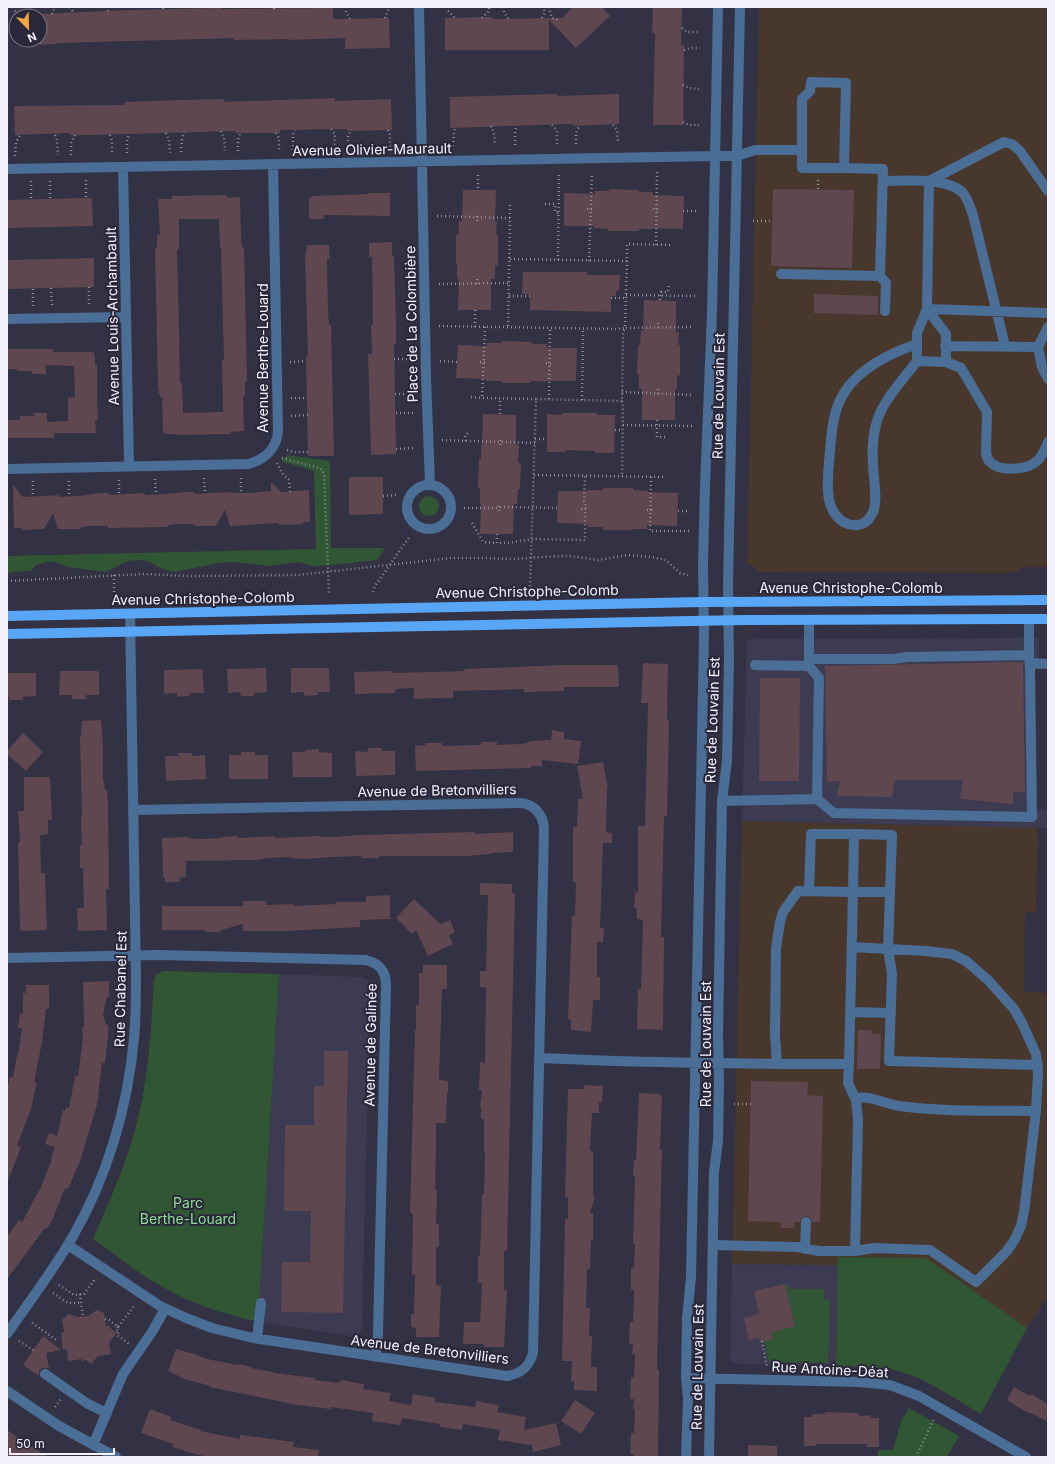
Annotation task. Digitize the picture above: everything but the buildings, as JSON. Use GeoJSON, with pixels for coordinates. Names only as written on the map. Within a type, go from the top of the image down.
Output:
{"type":"FeatureCollection","features":[{"type":"Feature","properties":{"kind":"main road","name":"Avenue Christophe-Colomb"},"geometry":{"type":"LineString","coordinates":[[7,616],[728,601],[1048,600]]}},
{"type":"Feature","properties":{"kind":"main road"},"geometry":{"type":"LineString","coordinates":[[7,634],[728,620],[1048,619]]}},
{"type":"Feature","properties":{"kind":"street","name":"Place de La Colombière"},"geometry":{"type":"LineString","coordinates":[[419,7],[430,485]]}},
{"type":"Feature","properties":{"kind":"street","name":"Rue de Louvain Est"},"geometry":{"type":"LineString","coordinates":[[686,1457],[688,1398],[686,1378],[687,1318],[691,1277],[696,1062],[705,486],[709,399],[718,7]]}},
{"type":"Feature","properties":{"kind":"street","name":"Rue de Louvain Est"},"geometry":{"type":"LineString","coordinates":[[709,1457],[714,1172],[718,1142],[718,1035],[722,801],[727,761],[728,601],[740,7]]}},
{"type":"Feature","properties":{"kind":"street"},"geometry":{"type":"LineString","coordinates":[[844,168],[846,83],[811,82],[810,91],[802,99],[802,168],[883,169],[880,276],[886,284],[885,311]]}},
{"type":"Feature","properties":{"kind":"street"},"geometry":{"type":"LineString","coordinates":[[929,181],[1004,142],[1012,144],[1020,151],[1048,192]]}},
{"type":"Feature","properties":{"kind":"street","name":"Avenue Olivier-Maurault"},"geometry":{"type":"LineString","coordinates":[[7,169],[737,156],[755,150],[802,150]]}},
{"type":"Feature","properties":{"kind":"street","name":"Avenue Berthe-Louard"},"geometry":{"type":"LineString","coordinates":[[7,469],[129,465],[249,464],[264,457],[274,445],[278,430],[273,165]]}},
{"type":"Feature","properties":{"kind":"street","name":"Avenue Louis-Archambault"},"geometry":{"type":"LineString","coordinates":[[123,167],[129,465]]}},
{"type":"Feature","properties":{"kind":"street"},"geometry":{"type":"LineString","coordinates":[[883,181],[929,181],[955,187],[962,193],[973,214],[1005,346]]}},
{"type":"Feature","properties":{"kind":"street"},"geometry":{"type":"LineString","coordinates":[[917,344],[883,358],[865,371],[853,382],[843,395],[836,410],[832,429],[827,482],[828,495],[834,512],[839,520],[846,524],[862,524],[869,520],[873,513],[875,505],[873,462],[874,437],[877,421],[888,400],[917,361],[917,344],[917,333],[927,309],[929,181]]}},
{"type":"Feature","properties":{"kind":"street"},"geometry":{"type":"LineString","coordinates":[[782,274],[880,276]]}},
{"type":"Feature","properties":{"kind":"street"},"geometry":{"type":"LineString","coordinates":[[927,309],[1048,313]]}},
{"type":"Feature","properties":{"kind":"street"},"geometry":{"type":"LineString","coordinates":[[927,309],[946,334],[946,362]]}},
{"type":"Feature","properties":{"kind":"street"},"geometry":{"type":"LineString","coordinates":[[7,319],[126,317]]}},
{"type":"Feature","properties":{"kind":"street"},"geometry":{"type":"LineString","coordinates":[[1048,327],[1038,347],[1042,367],[1048,379]]}},
{"type":"Feature","properties":{"kind":"street"},"geometry":{"type":"LineString","coordinates":[[946,346],[1038,347]]}},
{"type":"Feature","properties":{"kind":"street"},"geometry":{"type":"LineString","coordinates":[[917,361],[946,362],[961,368],[987,412],[987,458],[996,466],[1005,468],[1027,466],[1037,462],[1043,454],[1048,442]]}},
{"type":"Feature","properties":{"kind":"street"},"geometry":{"type":"LineString","coordinates":[[430,485],[438,486],[447,493],[451,508],[450,515],[446,522],[436,528],[428,529],[414,523],[410,517],[407,506],[409,498],[413,492],[423,486],[430,485]]}},
{"type":"Feature","properties":{"kind":"street","name":"Rue Chabanel Est"},"geometry":{"type":"LineString","coordinates":[[7,1334],[43,1284],[68,1245],[84,1216],[102,1175],[112,1145],[129,1076],[134,1037],[136,956],[130,614]]}},
{"type":"Feature","properties":{"kind":"street"},"geometry":{"type":"LineString","coordinates":[[722,801],[817,799],[834,813],[1032,817],[1028,619]]}},
{"type":"Feature","properties":{"kind":"street"},"geometry":{"type":"LineString","coordinates":[[809,620],[809,663],[819,678],[817,799]]}},
{"type":"Feature","properties":{"kind":"street"},"geometry":{"type":"LineString","coordinates":[[755,665],[893,659],[907,656],[1029,659],[1048,664]]}},
{"type":"Feature","properties":{"kind":"street","name":"Avenue de Bretonvilliers"},"geometry":{"type":"LineString","coordinates":[[68,1245],[148,1299],[186,1318],[212,1328],[257,1338],[507,1376],[520,1372],[530,1362],[533,1349],[540,1058],[544,828],[540,815],[531,806],[519,803],[134,810]]}},
{"type":"Feature","properties":{"kind":"street"},"geometry":{"type":"LineString","coordinates":[[809,891],[811,834],[892,836],[888,949],[892,973],[889,1061],[1038,1065]]}},
{"type":"Feature","properties":{"kind":"street"},"geometry":{"type":"LineString","coordinates":[[854,834],[851,1012],[848,1083],[855,1098],[858,1120],[855,1252]]}},
{"type":"Feature","properties":{"kind":"street"},"geometry":{"type":"LineString","coordinates":[[777,1064],[775,1035],[775,966],[778,934],[783,912],[798,891],[890,892]]}},
{"type":"Feature","properties":{"kind":"street"},"geometry":{"type":"LineString","coordinates":[[713,1245],[855,1252],[874,1248],[930,1250],[976,1282],[1007,1251],[1015,1239],[1024,1212],[1036,1111],[1038,1065],[1031,1043],[1014,1010],[988,980],[966,961],[952,954],[852,947]]}},
{"type":"Feature","properties":{"kind":"street","name":"Avenue de Galinée"},"geometry":{"type":"LineString","coordinates":[[7,958],[158,955],[366,960],[374,962],[383,970],[386,978],[386,985],[378,1333],[376,1357]]}},
{"type":"Feature","properties":{"kind":"street"},"geometry":{"type":"LineString","coordinates":[[851,1012],[891,1013]]}},
{"type":"Feature","properties":{"kind":"street"},"geometry":{"type":"LineString","coordinates":[[540,1058],[719,1063],[848,1064]]}},
{"type":"Feature","properties":{"kind":"street"},"geometry":{"type":"LineString","coordinates":[[855,1098],[866,1097],[898,1106],[925,1108],[1036,1111]]}},
{"type":"Feature","properties":{"kind":"street"},"geometry":{"type":"LineString","coordinates":[[805,1249],[806,1222]]}},
{"type":"Feature","properties":{"kind":"street"},"geometry":{"type":"LineString","coordinates":[[257,1338],[261,1303]]}},
{"type":"Feature","properties":{"kind":"street"},"geometry":{"type":"LineString","coordinates":[[93,1446],[128,1366],[152,1332],[165,1308]]}},
{"type":"Feature","properties":{"kind":"street"},"geometry":{"type":"LineString","coordinates":[[45,1374],[88,1404],[107,1413]]}},
{"type":"Feature","properties":{"kind":"street","name":"Rue Antoine-Déat"},"geometry":{"type":"LineString","coordinates":[[686,1378],[860,1382],[890,1385],[919,1396],[1026,1457]]}},
{"type":"Feature","properties":{"kind":"street"},"geometry":{"type":"LineString","coordinates":[[7,1390],[59,1426],[93,1446],[116,1457]]}},
{"type":"Feature","properties":{"kind":"path"},"geometry":{"type":"LineString","coordinates":[[52,14],[55,7]]}},
{"type":"Feature","properties":{"kind":"path"},"geometry":{"type":"LineString","coordinates":[[70,7],[73,12]]}},
{"type":"Feature","properties":{"kind":"path"},"geometry":{"type":"LineString","coordinates":[[108,11],[109,7]]}},
{"type":"Feature","properties":{"kind":"path"},"geometry":{"type":"LineString","coordinates":[[346,7],[346,12],[350,19]]}},
{"type":"Feature","properties":{"kind":"path"},"geometry":{"type":"LineString","coordinates":[[385,18],[388,7]]}},
{"type":"Feature","properties":{"kind":"path"},"geometry":{"type":"LineString","coordinates":[[448,7],[448,11],[455,18]]}},
{"type":"Feature","properties":{"kind":"path"},"geometry":{"type":"LineString","coordinates":[[482,18],[489,12],[489,7]]}},
{"type":"Feature","properties":{"kind":"path"},"geometry":{"type":"LineString","coordinates":[[504,7],[504,12],[508,19]]}},
{"type":"Feature","properties":{"kind":"path"},"geometry":{"type":"LineString","coordinates":[[542,18],[545,12],[543,7]]}},
{"type":"Feature","properties":{"kind":"path"},"geometry":{"type":"LineString","coordinates":[[548,7],[552,18],[559,20]]}},
{"type":"Feature","properties":{"kind":"path"},"geometry":{"type":"LineString","coordinates":[[682,28],[687,32],[700,32]]}},
{"type":"Feature","properties":{"kind":"path"},"geometry":{"type":"LineString","coordinates":[[684,50],[700,48]]}},
{"type":"Feature","properties":{"kind":"path"},"geometry":{"type":"LineString","coordinates":[[683,85],[689,88],[699,89]]}},
{"type":"Feature","properties":{"kind":"path"},"geometry":{"type":"LineString","coordinates":[[684,122],[689,125],[699,125]]}},
{"type":"Feature","properties":{"kind":"path"},"geometry":{"type":"LineString","coordinates":[[552,125],[557,131],[557,144]]}},
{"type":"Feature","properties":{"kind":"path"},"geometry":{"type":"LineString","coordinates":[[613,125],[617,130],[618,143]]}},
{"type":"Feature","properties":{"kind":"path"},"geometry":{"type":"LineString","coordinates":[[491,126],[494,133],[495,145]]}},
{"type":"Feature","properties":{"kind":"path"},"geometry":{"type":"LineString","coordinates":[[515,145],[515,131],[517,126]]}},
{"type":"Feature","properties":{"kind":"path"},"geometry":{"type":"LineString","coordinates":[[576,144],[576,133],[579,126]]}},
{"type":"Feature","properties":{"kind":"path"},"geometry":{"type":"LineString","coordinates":[[453,146],[456,127]]}},
{"type":"Feature","properties":{"kind":"path"},"geometry":{"type":"LineString","coordinates":[[331,129],[335,134],[334,149]]}},
{"type":"Feature","properties":{"kind":"path"},"geometry":{"type":"LineString","coordinates":[[294,150],[293,134],[295,130]]}},
{"type":"Feature","properties":{"kind":"path"},"geometry":{"type":"LineString","coordinates":[[388,130],[390,135],[390,148]]}},
{"type":"Feature","properties":{"kind":"path"},"geometry":{"type":"LineString","coordinates":[[221,131],[224,138],[225,151]]}},
{"type":"Feature","properties":{"kind":"path"},"geometry":{"type":"LineString","coordinates":[[348,149],[348,136],[351,131]]}},
{"type":"Feature","properties":{"kind":"path"},"geometry":{"type":"LineString","coordinates":[[181,152],[184,132]]}},
{"type":"Feature","properties":{"kind":"path"},"geometry":{"type":"LineString","coordinates":[[166,133],[170,140],[170,152]]}},
{"type":"Feature","properties":{"kind":"path"},"geometry":{"type":"LineString","coordinates":[[238,151],[238,140],[240,133]]}},
{"type":"Feature","properties":{"kind":"path"},"geometry":{"type":"LineString","coordinates":[[276,133],[279,138],[279,150]]}},
{"type":"Feature","properties":{"kind":"path"},"geometry":{"type":"LineString","coordinates":[[55,134],[58,140],[58,155]]}},
{"type":"Feature","properties":{"kind":"path"},"geometry":{"type":"LineString","coordinates":[[110,134],[112,140],[112,154]]}},
{"type":"Feature","properties":{"kind":"path"},"geometry":{"type":"LineString","coordinates":[[127,153],[127,139],[130,134]]}},
{"type":"Feature","properties":{"kind":"path"},"geometry":{"type":"LineString","coordinates":[[16,156],[16,142],[20,135]]}},
{"type":"Feature","properties":{"kind":"path"},"geometry":{"type":"LineString","coordinates":[[71,155],[71,143],[75,135]]}},
{"type":"Feature","properties":{"kind":"path"},"geometry":{"type":"LineString","coordinates":[[656,245],[655,210],[657,172]]}},
{"type":"Feature","properties":{"kind":"path"},"geometry":{"type":"LineString","coordinates":[[558,260],[559,173]]}},
{"type":"Feature","properties":{"kind":"path"},"geometry":{"type":"LineString","coordinates":[[589,261],[593,209],[592,173]]}},
{"type":"Feature","properties":{"kind":"path"},"geometry":{"type":"LineString","coordinates":[[478,175],[478,190]]}},
{"type":"Feature","properties":{"kind":"path"},"geometry":{"type":"LineString","coordinates":[[86,180],[86,198]]}},
{"type":"Feature","properties":{"kind":"path"},"geometry":{"type":"LineString","coordinates":[[31,181],[31,199]]}},
{"type":"Feature","properties":{"kind":"path"},"geometry":{"type":"LineString","coordinates":[[50,181],[50,199]]}},
{"type":"Feature","properties":{"kind":"path"},"geometry":{"type":"LineString","coordinates":[[508,327],[510,203]]}},
{"type":"Feature","properties":{"kind":"path"},"geometry":{"type":"LineString","coordinates":[[545,204],[555,204],[555,212],[558,213]]}},
{"type":"Feature","properties":{"kind":"path"},"geometry":{"type":"LineString","coordinates":[[558,208],[564,208]]}},
{"type":"Feature","properties":{"kind":"path"},"geometry":{"type":"LineString","coordinates":[[587,209],[593,209]]}},
{"type":"Feature","properties":{"kind":"path"},"geometry":{"type":"LineString","coordinates":[[655,210],[660,210]]}},
{"type":"Feature","properties":{"kind":"path"},"geometry":{"type":"LineString","coordinates":[[684,210],[697,211]]}},
{"type":"Feature","properties":{"kind":"path"},"geometry":{"type":"LineString","coordinates":[[477,213],[477,221]]}},
{"type":"Feature","properties":{"kind":"path"},"geometry":{"type":"LineString","coordinates":[[437,216],[510,218]]}},
{"type":"Feature","properties":{"kind":"path"},"geometry":{"type":"LineString","coordinates":[[753,222],[772,221]]}},
{"type":"Feature","properties":{"kind":"path"},"geometry":{"type":"LineString","coordinates":[[622,477],[623,332],[625,328],[627,244],[670,245]]}},
{"type":"Feature","properties":{"kind":"path"},"geometry":{"type":"LineString","coordinates":[[510,259],[627,261]]}},
{"type":"Feature","properties":{"kind":"path"},"geometry":{"type":"LineString","coordinates":[[476,279],[476,285]]}},
{"type":"Feature","properties":{"kind":"path"},"geometry":{"type":"LineString","coordinates":[[439,284],[509,284]]}},
{"type":"Feature","properties":{"kind":"path"},"geometry":{"type":"LineString","coordinates":[[660,300],[661,292],[668,292],[669,284]]}},
{"type":"Feature","properties":{"kind":"path"},"geometry":{"type":"LineString","coordinates":[[88,287],[89,305]]}},
{"type":"Feature","properties":{"kind":"path"},"geometry":{"type":"LineString","coordinates":[[33,288],[33,306]]}},
{"type":"Feature","properties":{"kind":"path"},"geometry":{"type":"LineString","coordinates":[[51,288],[52,306]]}},
{"type":"Feature","properties":{"kind":"path"},"geometry":{"type":"LineString","coordinates":[[509,296],[530,296]]}},
{"type":"Feature","properties":{"kind":"path"},"geometry":{"type":"LineString","coordinates":[[611,298],[695,296]]}},
{"type":"Feature","properties":{"kind":"path"},"geometry":{"type":"LineString","coordinates":[[475,310],[475,327]]}},
{"type":"Feature","properties":{"kind":"path"},"geometry":{"type":"LineString","coordinates":[[658,323],[658,331]]}},
{"type":"Feature","properties":{"kind":"path"},"geometry":{"type":"LineString","coordinates":[[440,326],[617,329],[694,327]]}},
{"type":"Feature","properties":{"kind":"path"},"geometry":{"type":"LineString","coordinates":[[482,398],[485,327]]}},
{"type":"Feature","properties":{"kind":"path"},"geometry":{"type":"LineString","coordinates":[[549,399],[548,363],[550,328]]}},
{"type":"Feature","properties":{"kind":"path"},"geometry":{"type":"LineString","coordinates":[[582,400],[583,328]]}},
{"type":"Feature","properties":{"kind":"path"},"geometry":{"type":"LineString","coordinates":[[394,359],[412,359]]}},
{"type":"Feature","properties":{"kind":"path"},"geometry":{"type":"LineString","coordinates":[[290,362],[306,361]]}},
{"type":"Feature","properties":{"kind":"path"},"geometry":{"type":"LineString","coordinates":[[440,362],[457,362]]}},
{"type":"Feature","properties":{"kind":"path"},"geometry":{"type":"LineString","coordinates":[[548,363],[553,364]]}},
{"type":"Feature","properties":{"kind":"path"},"geometry":{"type":"LineString","coordinates":[[577,364],[582,364]]}},
{"type":"Feature","properties":{"kind":"path"},"geometry":{"type":"LineString","coordinates":[[658,389],[658,395]]}},
{"type":"Feature","properties":{"kind":"path"},"geometry":{"type":"LineString","coordinates":[[622,392],[658,395],[693,395]]}},
{"type":"Feature","properties":{"kind":"path"},"geometry":{"type":"LineString","coordinates":[[395,394],[413,394]]}},
{"type":"Feature","properties":{"kind":"path"},"geometry":{"type":"LineString","coordinates":[[471,397],[622,401]]}},
{"type":"Feature","properties":{"kind":"path"},"geometry":{"type":"LineString","coordinates":[[291,398],[307,398]]}},
{"type":"Feature","properties":{"kind":"path"},"geometry":{"type":"LineString","coordinates":[[500,398],[500,414]]}},
{"type":"Feature","properties":{"kind":"path"},"geometry":{"type":"LineString","coordinates":[[530,589],[536,399]]}},
{"type":"Feature","properties":{"kind":"path"},"geometry":{"type":"LineString","coordinates":[[396,413],[413,413]]}},
{"type":"Feature","properties":{"kind":"path"},"geometry":{"type":"LineString","coordinates":[[291,416],[308,416]]}},
{"type":"Feature","properties":{"kind":"path"},"geometry":{"type":"LineString","coordinates":[[657,420],[656,437],[667,437]]}},
{"type":"Feature","properties":{"kind":"path"},"geometry":{"type":"LineString","coordinates":[[623,425],[692,426]]}},
{"type":"Feature","properties":{"kind":"path"},"geometry":{"type":"LineString","coordinates":[[615,430],[623,430]]}},
{"type":"Feature","properties":{"kind":"path"},"geometry":{"type":"LineString","coordinates":[[466,441],[465,436],[470,431]]}},
{"type":"Feature","properties":{"kind":"path"},"geometry":{"type":"LineString","coordinates":[[501,438],[501,443]]}},
{"type":"Feature","properties":{"kind":"path"},"geometry":{"type":"LineString","coordinates":[[535,439],[547,439]]}},
{"type":"Feature","properties":{"kind":"path"},"geometry":{"type":"LineString","coordinates":[[442,440],[535,443]]}},
{"type":"Feature","properties":{"kind":"path"},"geometry":{"type":"LineString","coordinates":[[396,449],[414,448]]}},
{"type":"Feature","properties":{"kind":"path"},"geometry":{"type":"LineString","coordinates":[[287,450],[295,452],[308,452]]}},
{"type":"Feature","properties":{"kind":"path"},"geometry":{"type":"LineString","coordinates":[[282,458],[319,468],[323,471],[329,593]]}},
{"type":"Feature","properties":{"kind":"path"},"geometry":{"type":"LineString","coordinates":[[277,463],[282,473],[289,480],[290,492]]}},
{"type":"Feature","properties":{"kind":"path"},"geometry":{"type":"LineString","coordinates":[[534,475],[666,477]]}},
{"type":"Feature","properties":{"kind":"path"},"geometry":{"type":"LineString","coordinates":[[472,523],[483,542],[508,543],[532,539],[585,540],[587,509],[584,501],[585,476]]}},
{"type":"Feature","properties":{"kind":"path"},"geometry":{"type":"LineString","coordinates":[[651,477],[649,510],[650,531],[690,531]]}},
{"type":"Feature","properties":{"kind":"path"},"geometry":{"type":"LineString","coordinates":[[204,478],[205,493]]}},
{"type":"Feature","properties":{"kind":"path"},"geometry":{"type":"LineString","coordinates":[[241,478],[241,493]]}},
{"type":"Feature","properties":{"kind":"path"},"geometry":{"type":"LineString","coordinates":[[155,479],[156,494]]}},
{"type":"Feature","properties":{"kind":"path"},"geometry":{"type":"LineString","coordinates":[[69,480],[69,496]]}},
{"type":"Feature","properties":{"kind":"path"},"geometry":{"type":"LineString","coordinates":[[119,480],[119,495]]}},
{"type":"Feature","properties":{"kind":"path"},"geometry":{"type":"LineString","coordinates":[[32,481],[33,497]]}},
{"type":"Feature","properties":{"kind":"path"},"geometry":{"type":"LineString","coordinates":[[383,496],[396,496]]}},
{"type":"Feature","properties":{"kind":"path"},"geometry":{"type":"LineString","coordinates":[[499,503],[499,509]]}},
{"type":"Feature","properties":{"kind":"path"},"geometry":{"type":"LineString","coordinates":[[464,508],[558,508]]}},
{"type":"Feature","properties":{"kind":"path"},"geometry":{"type":"LineString","coordinates":[[581,509],[587,509]]}},
{"type":"Feature","properties":{"kind":"path"},"geometry":{"type":"LineString","coordinates":[[649,510],[654,510]]}},
{"type":"Feature","properties":{"kind":"path"},"geometry":{"type":"LineString","coordinates":[[678,511],[690,511]]}},
{"type":"Feature","properties":{"kind":"path"},"geometry":{"type":"LineString","coordinates":[[497,534],[497,543]]}},
{"type":"Feature","properties":{"kind":"path"},"geometry":{"type":"LineString","coordinates":[[373,592],[375,586],[410,536]]}},
{"type":"Feature","properties":{"kind":"path"},"geometry":{"type":"LineString","coordinates":[[7,581],[144,574],[173,576],[260,576],[310,574],[451,558],[513,559],[571,556],[598,560],[628,555],[666,560],[680,573],[688,575]]}},
{"type":"Feature","properties":{"kind":"path"},"geometry":{"type":"LineString","coordinates":[[114,575],[114,597]]}},
{"type":"Feature","properties":{"kind":"path"},"geometry":{"type":"LineString","coordinates":[[734,1104],[751,1104]]}},
{"type":"Feature","properties":{"kind":"path"},"geometry":{"type":"LineString","coordinates":[[59,1284],[74,1295],[84,1294],[95,1279]]}},
{"type":"Feature","properties":{"kind":"path"},"geometry":{"type":"LineString","coordinates":[[53,1293],[68,1303],[81,1303]]}},
{"type":"Feature","properties":{"kind":"path"},"geometry":{"type":"LineString","coordinates":[[80,1294],[84,1318]]}},
{"type":"Feature","properties":{"kind":"path"},"geometry":{"type":"LineString","coordinates":[[123,1340],[116,1335],[119,1332],[116,1330],[134,1306]]}},
{"type":"Feature","properties":{"kind":"path"},"geometry":{"type":"LineString","coordinates":[[105,1319],[109,1320],[118,1327]]}},
{"type":"Feature","properties":{"kind":"path"},"geometry":{"type":"LineString","coordinates":[[32,1323],[58,1341]]}},
{"type":"Feature","properties":{"kind":"path"},"geometry":{"type":"LineString","coordinates":[[19,1341],[33,1350],[33,1352]]}},
{"type":"Feature","properties":{"kind":"path"},"geometry":{"type":"LineString","coordinates":[[762,1342],[767,1367]]}},
{"type":"Feature","properties":{"kind":"path"},"geometry":{"type":"LineString","coordinates":[[916,1457],[934,1419]]}},
{"type":"Feature","properties":{"kind":"shaded area"},"geometry":{"type":"Polygon","coordinates":[[[759,7],[1048,7],[1048,567],[1026,567],[1013,573],[760,572],[753,566],[747,564],[759,7]]]}},
{"type":"Feature","properties":{"kind":"shaded area"},"geometry":{"type":"Polygon","coordinates":[[[1039,638],[1039,654],[1034,677],[1037,809],[1048,810],[1048,828],[742,821],[747,641],[756,639],[1039,638]]]}},
{"type":"Feature","properties":{"kind":"shaded area"},"geometry":{"type":"Polygon","coordinates":[[[742,821],[1038,828],[1036,912],[1025,913],[1024,992],[1048,993],[1048,1296],[1027,1328],[926,1258],[838,1257],[838,1265],[732,1264],[742,821]]]}},
{"type":"Feature","properties":{"kind":"shaded area"},"geometry":{"type":"Polygon","coordinates":[[[279,974],[362,977],[368,981],[370,989],[362,1329],[358,1335],[352,1336],[258,1322],[279,974]]]}},
{"type":"Feature","properties":{"kind":"shaded area"},"geometry":{"type":"Polygon","coordinates":[[[732,1264],[838,1265],[836,1366],[738,1364],[731,1361],[732,1264]]]}},
{"type":"Feature","properties":{"kind":"green space"},"geometry":{"type":"Polygon","coordinates":[[[287,455],[330,461],[331,548],[385,548],[377,560],[321,566],[312,566],[299,562],[269,566],[233,562],[218,563],[175,572],[165,570],[147,561],[137,560],[128,561],[105,572],[68,567],[56,562],[46,562],[36,565],[31,571],[12,572],[7,574],[7,556],[316,549],[314,471],[281,461],[287,455]]]}},
{"type":"Feature","properties":{"kind":"green space"},"geometry":{"type":"Polygon","coordinates":[[[429,496],[436,499],[439,506],[436,513],[429,516],[422,513],[419,506],[422,499],[429,496]]]}},
{"type":"Feature","properties":{"kind":"green space","name":"Parc Berthe-Louard"},"geometry":{"type":"Polygon","coordinates":[[[163,971],[279,974],[258,1322],[208,1308],[172,1292],[143,1275],[93,1239],[124,1165],[137,1121],[142,1101],[148,1061],[154,981],[156,975],[163,971]]]}},
{"type":"Feature","properties":{"kind":"green space"},"geometry":{"type":"Polygon","coordinates":[[[838,1257],[926,1258],[1027,1328],[981,1414],[928,1383],[905,1373],[880,1368],[836,1366],[838,1257]]]}},
{"type":"Feature","properties":{"kind":"green space"},"geometry":{"type":"Polygon","coordinates":[[[789,1285],[789,1289],[824,1289],[824,1300],[830,1300],[828,1363],[769,1362],[764,1341],[772,1332],[795,1326],[785,1286],[789,1285]]]}},
{"type":"Feature","properties":{"kind":"green space"},"geometry":{"type":"Polygon","coordinates":[[[909,1408],[959,1436],[947,1457],[878,1457],[878,1450],[893,1450],[901,1421],[909,1408]]]}}]}
